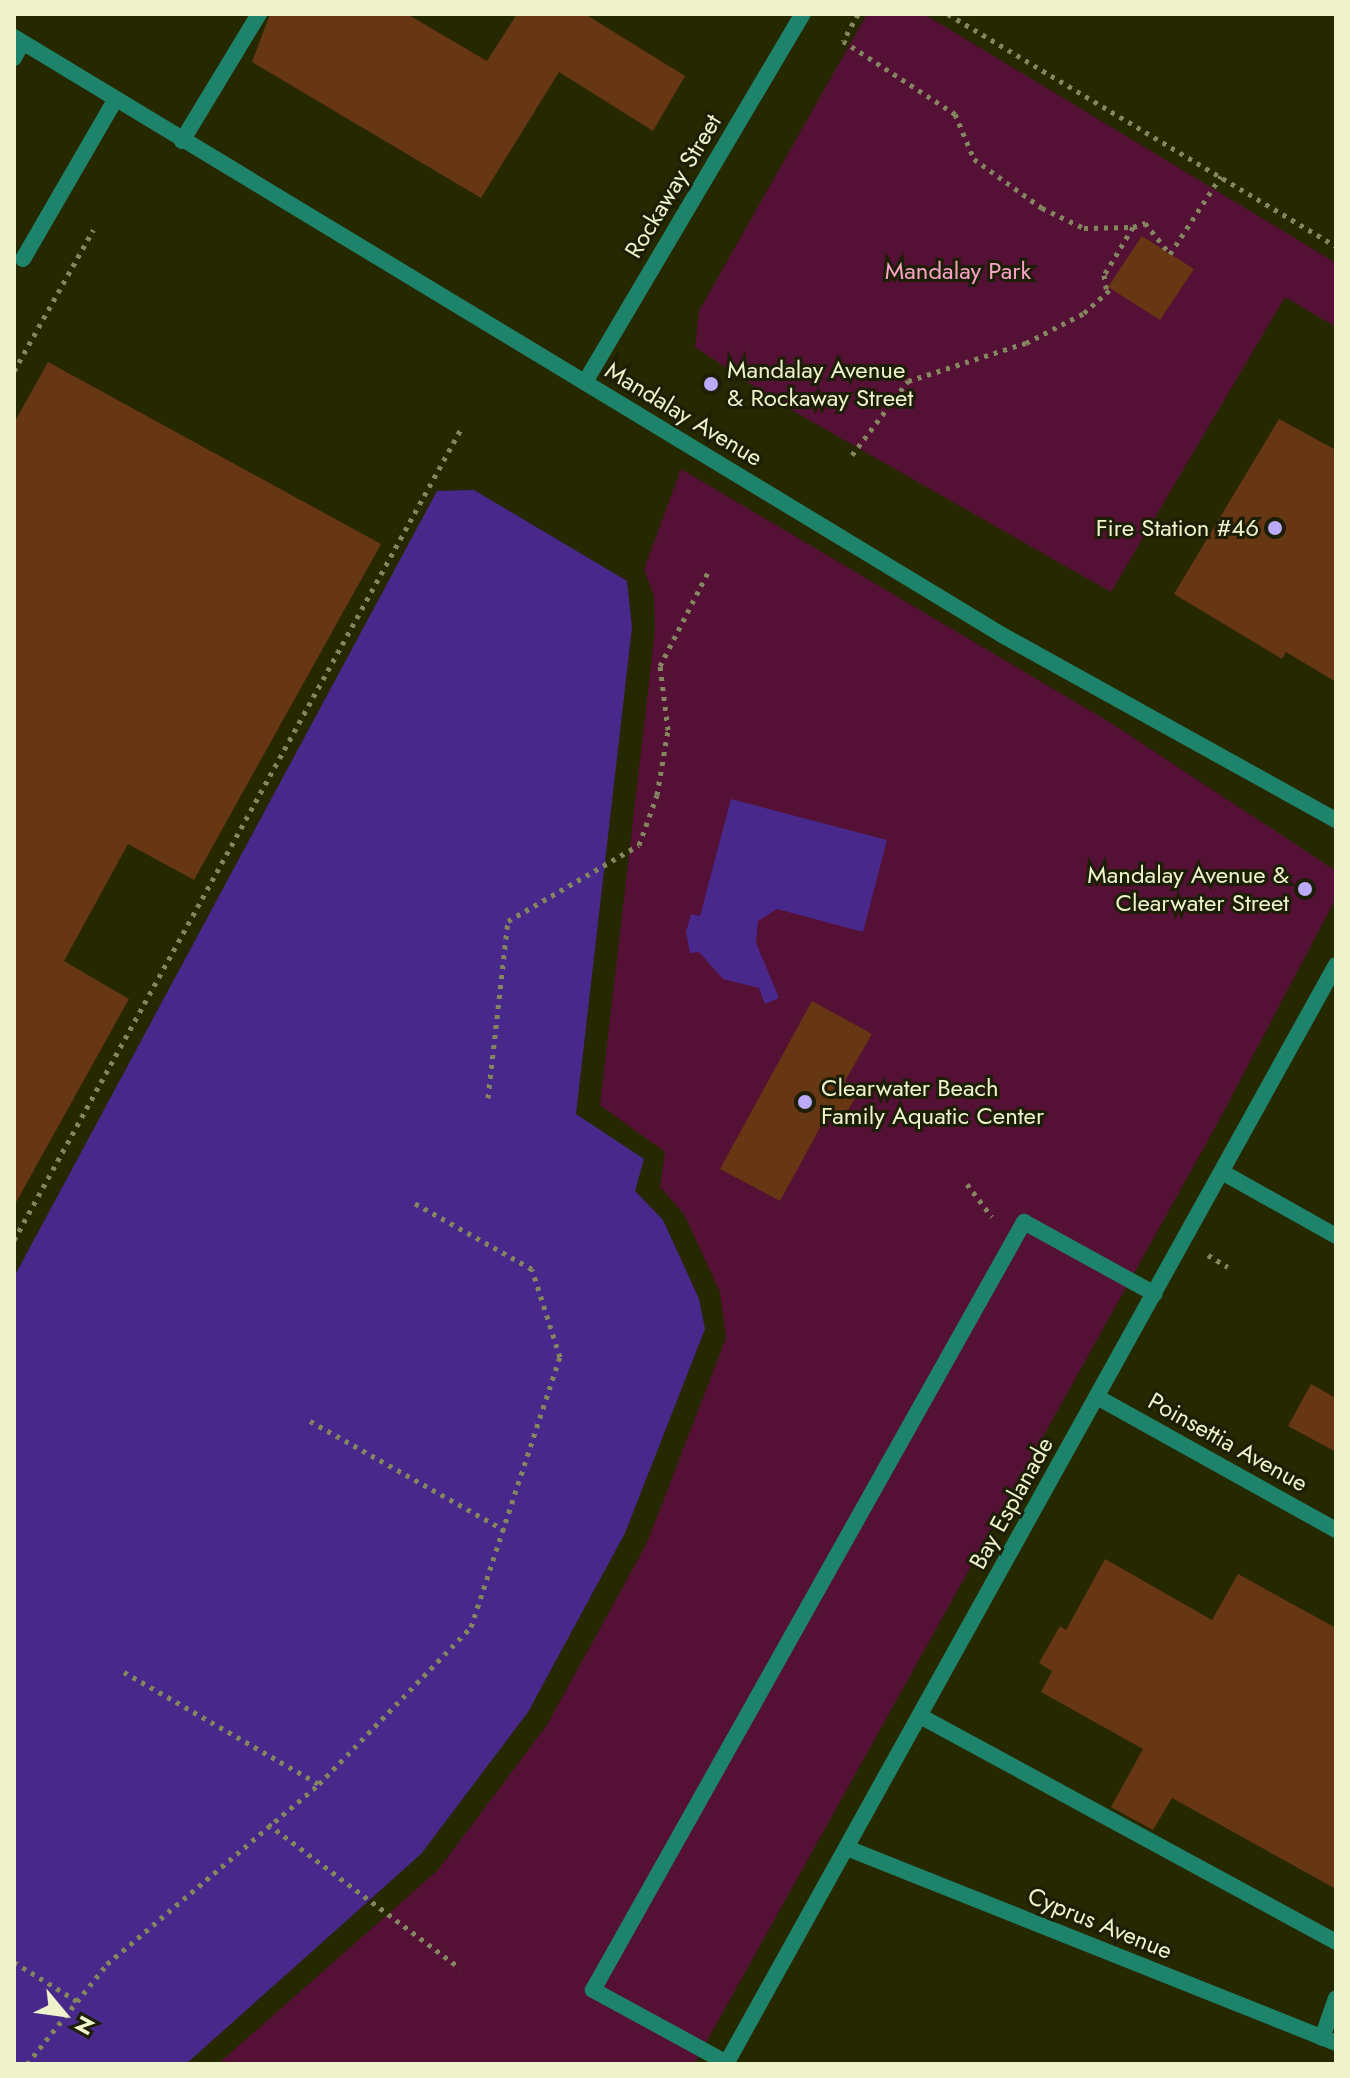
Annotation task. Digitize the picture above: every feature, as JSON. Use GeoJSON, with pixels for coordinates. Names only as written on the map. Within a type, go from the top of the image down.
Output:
{"type":"FeatureCollection","features":[{"type":"Feature","properties":{"kind":"street"},"geometry":{"type":"LineString","coordinates":[[182,141],[259,14]]}},
{"type":"Feature","properties":{"kind":"street","name":"Rockaway Street"},"geometry":{"type":"LineString","coordinates":[[585,382],[803,14]]}},
{"type":"Feature","properties":{"kind":"street","name":"Mandalay Avenue"},"geometry":{"type":"LineString","coordinates":[[17,46],[115,100],[1002,635],[1336,820]]}},
{"type":"Feature","properties":{"kind":"street"},"geometry":{"type":"LineString","coordinates":[[23,259],[115,100]]}},
{"type":"Feature","properties":{"kind":"street","name":"Bay Esplanade"},"geometry":{"type":"LineString","coordinates":[[726,2063],[1336,965]]}},
{"type":"Feature","properties":{"kind":"street"},"geometry":{"type":"LineString","coordinates":[[1222,1172],[1336,1236]]}},
{"type":"Feature","properties":{"kind":"street"},"geometry":{"type":"LineString","coordinates":[[726,2063],[593,1990],[1024,1222],[1155,1294]]}},
{"type":"Feature","properties":{"kind":"street","name":"Poinsettia Avenue"},"geometry":{"type":"LineString","coordinates":[[1097,1397],[1336,1530]]}},
{"type":"Feature","properties":{"kind":"street"},"geometry":{"type":"LineString","coordinates":[[920,1716],[1336,1942]]}},
{"type":"Feature","properties":{"kind":"street","name":"Cyprus Avenue"},"geometry":{"type":"LineString","coordinates":[[847,1848],[1329,2040]]}},
{"type":"Feature","properties":{"kind":"street"},"geometry":{"type":"LineString","coordinates":[[1329,2040],[1336,1998]]}},
{"type":"Feature","properties":{"kind":"path"},"geometry":{"type":"LineString","coordinates":[[858,14],[843,41],[955,114],[974,159],[1042,208],[1084,228],[1133,227],[1145,223],[1170,254],[1221,176]]}},
{"type":"Feature","properties":{"kind":"path"},"geometry":{"type":"LineString","coordinates":[[948,14],[1336,246]]}},
{"type":"Feature","properties":{"kind":"path"},"geometry":{"type":"LineString","coordinates":[[1107,293],[1104,275],[1133,227]]}},
{"type":"Feature","properties":{"kind":"path"},"geometry":{"type":"LineString","coordinates":[[14,371],[93,230]]}},
{"type":"Feature","properties":{"kind":"path"},"geometry":{"type":"LineString","coordinates":[[852,455],[908,381],[1026,343],[1084,313],[1114,286]]}},
{"type":"Feature","properties":{"kind":"path"},"geometry":{"type":"LineString","coordinates":[[14,1240],[461,429]]}},
{"type":"Feature","properties":{"kind":"path"},"geometry":{"type":"LineString","coordinates":[[488,1098],[508,921],[639,845],[657,795],[668,730],[660,666],[708,572]]}},
{"type":"Feature","properties":{"kind":"path"},"geometry":{"type":"LineString","coordinates":[[27,2064],[107,1964],[268,1824],[319,1784],[471,1627],[560,1357],[532,1269],[411,1201]]}},
{"type":"Feature","properties":{"kind":"path"},"geometry":{"type":"LineString","coordinates":[[310,1421],[504,1530]]}},
{"type":"Feature","properties":{"kind":"path"},"geometry":{"type":"LineString","coordinates":[[124,1672],[319,1784]]}},
{"type":"Feature","properties":{"kind":"path"},"geometry":{"type":"LineString","coordinates":[[268,1824],[460,1968]]}},
{"type":"Feature","properties":{"kind":"path"},"geometry":{"type":"LineString","coordinates":[[14,1962],[77,2001]]}},
{"type":"Feature","properties":{"kind":"green space","name":"Mandalay Park"},"geometry":{"type":"Polygon","coordinates":[[[867,14],[924,14],[1336,263],[1336,327],[1285,297],[1111,592],[781,404],[695,347],[699,311],[867,14]]]}},
{"type":"Feature","properties":{"kind":"green space"},"geometry":{"type":"Polygon","coordinates":[[[681,469],[1111,723],[1336,871],[1336,898],[1217,1124],[694,2064],[218,2064],[438,1870],[547,1725],[647,1543],[726,1338],[720,1292],[684,1214],[660,1187],[665,1152],[600,1105],[655,631],[654,596],[644,569],[681,469]]]}},
{"type":"Feature","properties":{"kind":"shaded area"},"geometry":{"type":"Polygon","coordinates":[[[474,490],[627,581],[632,627],[576,1114],[644,1159],[635,1191],[663,1220],[699,1299],[705,1329],[625,1533],[528,1712],[421,1854],[186,2064],[14,2064],[14,1277],[437,491],[474,490]]]}},
{"type":"Feature","properties":{"kind":"shaded area"},"geometry":{"type":"Polygon","coordinates":[[[731,799],[887,840],[863,932],[777,909],[758,921],[756,943],[779,998],[765,1004],[759,988],[723,979],[699,952],[690,953],[686,932],[691,914],[700,916],[731,799]]]}},
{"type":"Feature","properties":{"kind":"building"},"geometry":{"type":"Polygon","coordinates":[[[270,14],[407,14],[487,61],[517,14],[585,14],[685,76],[653,131],[559,72],[481,198],[252,62],[270,14]]]}},
{"type":"Feature","properties":{"kind":"building"},"geometry":{"type":"Polygon","coordinates":[[[1142,236],[1194,269],[1160,320],[1108,287],[1142,236]]]}},
{"type":"Feature","properties":{"kind":"building"},"geometry":{"type":"Polygon","coordinates":[[[48,362],[381,544],[194,880],[128,844],[64,961],[129,999],[14,1206],[14,423],[48,362]]]}},
{"type":"Feature","properties":{"kind":"building","name":"Fire Station #46"},"geometry":{"type":"Polygon","coordinates":[[[1279,419],[1336,450],[1336,682],[1286,652],[1282,659],[1174,594],[1279,419]]]}},
{"type":"Feature","properties":{"kind":"building","name":"Clearwater Beach Family Aquatic Center"},"geometry":{"type":"Polygon","coordinates":[[[812,1001],[872,1034],[845,1081],[860,1089],[841,1123],[827,1115],[780,1201],[720,1169],[812,1001]]]}},
{"type":"Feature","properties":{"kind":"building"},"geometry":{"type":"Polygon","coordinates":[[[1311,1384],[1336,1398],[1336,1452],[1288,1426],[1311,1384]]]}},
{"type":"Feature","properties":{"kind":"building"},"geometry":{"type":"Polygon","coordinates":[[[1105,1559],[1212,1620],[1238,1574],[1336,1628],[1336,1889],[1172,1798],[1153,1830],[1111,1807],[1143,1749],[1041,1692],[1052,1671],[1039,1663],[1060,1626],[1066,1630],[1105,1559]]]}},
{"type":"Feature","properties":{"kind":"place","name":"Mandalay Avenue & Rockaway Street"},"geometry":{"type":"Point","coordinates":[711,384]}},
{"type":"Feature","properties":{"kind":"place","name":"Fire Station #46"},"geometry":{"type":"Point","coordinates":[1275,528]}},
{"type":"Feature","properties":{"kind":"place","name":"Mandalay Avenue & Clearwater Street"},"geometry":{"type":"Point","coordinates":[1305,889]}},
{"type":"Feature","properties":{"kind":"place","name":"Clearwater Beach Family Aquatic Center"},"geometry":{"type":"Point","coordinates":[805,1102]}}]}
